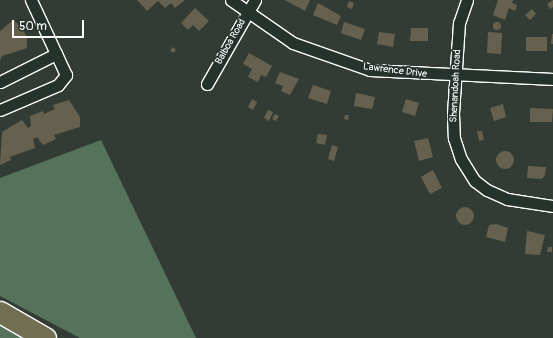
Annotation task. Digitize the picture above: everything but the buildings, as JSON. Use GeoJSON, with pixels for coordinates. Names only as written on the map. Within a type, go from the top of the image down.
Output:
{"type":"FeatureCollection","features":[{"type":"Feature","properties":{"kind":"highway"},"geometry":{"type":"LineString","coordinates":[[0,312],[45,338]]}},
{"type":"Feature","properties":{"kind":"street"},"geometry":{"type":"LineString","coordinates":[[0,110],[58,85],[66,75],[31,0]]}},
{"type":"Feature","properties":{"kind":"street","name":"Lawrence Drive"},"geometry":{"type":"LineString","coordinates":[[231,0],[247,14],[293,44],[370,70],[456,76],[553,80]]}},
{"type":"Feature","properties":{"kind":"street","name":"Balboa Road"},"geometry":{"type":"LineString","coordinates":[[208,84],[255,0]]}},
{"type":"Feature","properties":{"kind":"street","name":"Shenandoah Road"},"geometry":{"type":"LineString","coordinates":[[467,0],[459,23],[456,76],[454,138],[461,159],[475,181],[507,199],[553,206]]}},
{"type":"Feature","properties":{"kind":"street"},"geometry":{"type":"LineString","coordinates":[[0,82],[56,54]]}},
{"type":"Feature","properties":{"kind":"green space"},"geometry":{"type":"Polygon","coordinates":[[[101,140],[196,338],[80,338],[0,296],[0,178],[101,140]]]}},
{"type":"Feature","properties":{"kind":"green space"},"geometry":{"type":"Polygon","coordinates":[[[0,321],[30,338],[0,338],[0,321]]]}}]}
